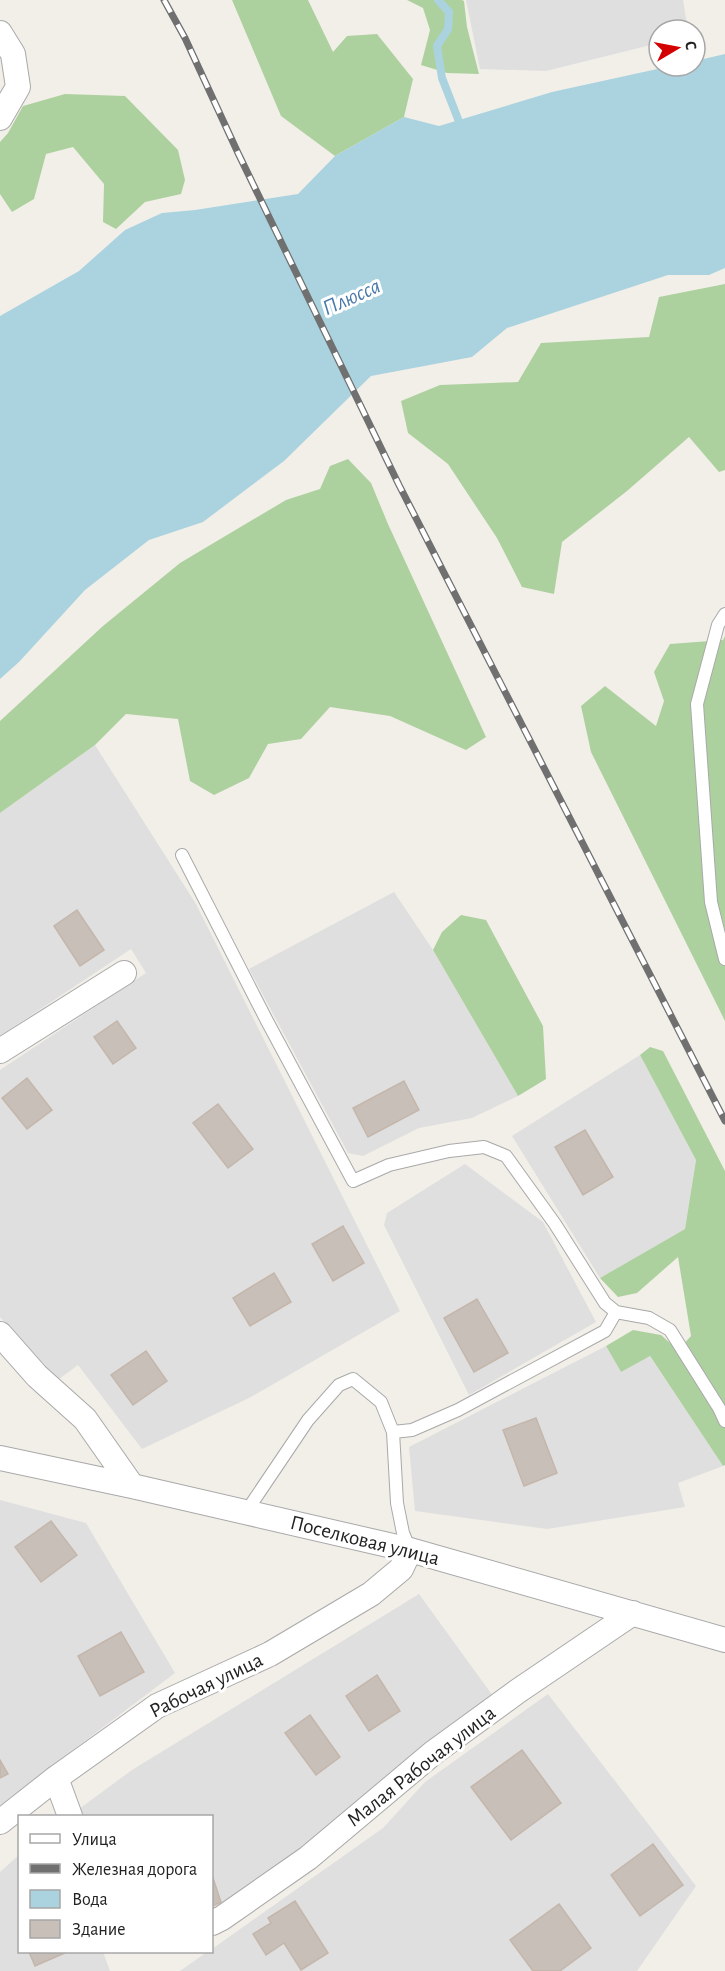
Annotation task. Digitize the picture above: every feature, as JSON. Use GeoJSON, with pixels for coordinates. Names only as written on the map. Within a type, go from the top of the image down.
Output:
{"type":"FeatureCollection","features":[{"type":"Feature","properties":{"kind":"street"},"geometry":{"type":"LineString","coordinates":[[0,33],[13,54],[18,87],[0,118]]}},
{"type":"Feature","properties":{"kind":"street"},"geometry":{"type":"LineString","coordinates":[[0,1051],[124,973]]}},
{"type":"Feature","properties":{"kind":"street"},"geometry":{"type":"LineString","coordinates":[[0,1334],[37,1376],[85,1419],[132,1486]]}},
{"type":"Feature","properties":{"kind":"street","name":"Поселковая улица"},"geometry":{"type":"LineString","coordinates":[[0,1458],[410,1550],[725,1640]]}},
{"type":"Feature","properties":{"kind":"street","name":"Рабочая улица"},"geometry":{"type":"LineString","coordinates":[[0,1822],[56,1778],[157,1706],[270,1654],[371,1594],[401,1569],[410,1550]]}},
{"type":"Feature","properties":{"kind":"street","name":"Малая Рабочая улица"},"geometry":{"type":"LineString","coordinates":[[213,1922],[308,1858],[452,1739],[518,1690],[633,1613]]}},
{"type":"Feature","properties":{"kind":"street"},"geometry":{"type":"LineString","coordinates":[[56,1778],[70,1815]]}},
{"type":"Feature","properties":{"kind":"lane"},"geometry":{"type":"LineString","coordinates":[[725,614],[718,625],[697,704],[711,902],[725,959]]}},
{"type":"Feature","properties":{"kind":"lane"},"geometry":{"type":"LineString","coordinates":[[182,855],[267,1021],[353,1181],[389,1165],[449,1151],[484,1147],[506,1156],[555,1224],[605,1303],[616,1312],[649,1318],[670,1330],[725,1421]]}},
{"type":"Feature","properties":{"kind":"lane"},"geometry":{"type":"LineString","coordinates":[[393,1432],[412,1430],[458,1410],[605,1331],[616,1312]]}},
{"type":"Feature","properties":{"kind":"lane"},"geometry":{"type":"LineString","coordinates":[[246,1512],[308,1420],[339,1385],[353,1379],[381,1402],[393,1432],[397,1503],[403,1533],[410,1550]]}},
{"type":"Feature","properties":{"kind":"shaded area"},"geometry":{"type":"Polygon","coordinates":[[[466,0],[683,0],[686,18],[647,18],[647,46],[546,71],[480,69],[466,0]]]}},
{"type":"Feature","properties":{"kind":"shaded area"},"geometry":{"type":"Polygon","coordinates":[[[95,745],[196,904],[400,1311],[251,1397],[142,1449],[78,1365],[55,1382],[0,1317],[0,1070],[146,973],[131,949],[0,1036],[0,813],[95,745]]]}},
{"type":"Feature","properties":{"kind":"shaded area"},"geometry":{"type":"Polygon","coordinates":[[[394,892],[433,950],[518,1096],[472,1118],[419,1128],[363,1156],[348,1153],[249,969],[394,892]]]}},
{"type":"Feature","properties":{"kind":"shaded area"},"geometry":{"type":"Polygon","coordinates":[[[640,1055],[696,1160],[685,1229],[600,1278],[512,1136],[640,1055]]]}},
{"type":"Feature","properties":{"kind":"shaded area"},"geometry":{"type":"Polygon","coordinates":[[[465,1164],[543,1222],[596,1322],[469,1395],[384,1225],[387,1213],[465,1164]]]}},
{"type":"Feature","properties":{"kind":"shaded area"},"geometry":{"type":"Polygon","coordinates":[[[606,1346],[621,1372],[649,1355],[723,1466],[678,1483],[685,1507],[547,1529],[415,1511],[409,1447],[606,1346]]]}},
{"type":"Feature","properties":{"kind":"shaded area"},"geometry":{"type":"Polygon","coordinates":[[[0,1500],[86,1523],[175,1673],[0,1805],[0,1500]]]}},
{"type":"Feature","properties":{"kind":"shaded area"},"geometry":{"type":"Polygon","coordinates":[[[419,1594],[493,1696],[306,1848],[223,1905],[213,1909],[213,1815],[82,1815],[79,1809],[132,1770],[419,1594]]]}},
{"type":"Feature","properties":{"kind":"shaded area"},"geometry":{"type":"Polygon","coordinates":[[[548,1694],[696,1886],[637,1971],[180,1971],[206,1953],[213,1953],[213,1948],[383,1828],[425,1782],[548,1694]]]}},
{"type":"Feature","properties":{"kind":"shaded area"},"geometry":{"type":"Polygon","coordinates":[[[18,1856],[18,1953],[103,1953],[110,1971],[0,1971],[0,1872],[18,1856]]]}},
{"type":"Feature","properties":{"kind":"green space"},"geometry":{"type":"Polygon","coordinates":[[[232,0],[308,0],[333,52],[347,36],[377,34],[413,79],[404,117],[335,156],[281,116],[232,0]]]}},
{"type":"Feature","properties":{"kind":"green space"},"geometry":{"type":"Polygon","coordinates":[[[407,0],[464,1],[467,27],[479,74],[447,73],[421,65],[430,30],[423,8],[407,0]]]}},
{"type":"Feature","properties":{"kind":"green space"},"geometry":{"type":"Polygon","coordinates":[[[65,94],[125,96],[178,150],[185,180],[181,194],[145,202],[116,229],[103,222],[104,184],[73,147],[46,154],[34,199],[12,212],[0,194],[0,142],[8,133],[23,106],[65,94]]]}},
{"type":"Feature","properties":{"kind":"green space"},"geometry":{"type":"Polygon","coordinates":[[[725,284],[725,470],[719,472],[689,437],[627,491],[562,542],[554,594],[522,587],[497,538],[448,464],[408,433],[401,401],[440,385],[518,382],[541,343],[649,337],[659,297],[725,284]]]}},
{"type":"Feature","properties":{"kind":"green space"},"geometry":{"type":"Polygon","coordinates":[[[348,459],[371,483],[486,737],[466,750],[390,716],[330,707],[301,739],[268,744],[249,778],[214,795],[190,781],[178,719],[126,714],[95,745],[0,813],[0,721],[103,626],[180,563],[286,500],[320,489],[330,466],[348,459]]]}},
{"type":"Feature","properties":{"kind":"green space"},"geometry":{"type":"Polygon","coordinates":[[[725,636],[725,1021],[591,752],[581,706],[605,686],[656,726],[664,701],[654,672],[670,644],[723,640],[725,636]]]}},
{"type":"Feature","properties":{"kind":"green space"},"geometry":{"type":"Polygon","coordinates":[[[461,915],[486,920],[543,1026],[546,1079],[518,1096],[433,950],[442,932],[461,915]]]}},
{"type":"Feature","properties":{"kind":"green space"},"geometry":{"type":"Polygon","coordinates":[[[650,1047],[663,1051],[725,1171],[725,1465],[723,1466],[650,1356],[621,1372],[606,1346],[633,1330],[661,1335],[678,1350],[691,1336],[678,1257],[637,1293],[618,1297],[600,1278],[685,1229],[696,1160],[640,1055],[650,1047]]]}},
{"type":"Feature","properties":{"kind":"water","name":"Плюсса"},"geometry":{"type":"Polygon","coordinates":[[[725,54],[725,268],[709,275],[668,275],[507,328],[472,357],[371,376],[284,461],[203,522],[149,540],[85,590],[19,662],[0,679],[0,316],[79,271],[125,230],[162,213],[298,194],[335,156],[404,117],[439,126],[552,92],[647,71],[647,78],[707,78],[707,58],[725,54]]]}},
{"type":"Feature","properties":{"kind":"building"},"geometry":{"type":"Polygon","coordinates":[[[77,910],[104,950],[80,966],[54,926],[77,910]]]}},
{"type":"Feature","properties":{"kind":"building"},"geometry":{"type":"Polygon","coordinates":[[[117,1021],[136,1048],[113,1064],[94,1037],[117,1021]]]}},
{"type":"Feature","properties":{"kind":"building"},"geometry":{"type":"Polygon","coordinates":[[[27,1078],[52,1110],[27,1129],[2,1098],[27,1078]]]}},
{"type":"Feature","properties":{"kind":"building"},"geometry":{"type":"Polygon","coordinates":[[[404,1081],[419,1110],[368,1137],[353,1108],[404,1081]]]}},
{"type":"Feature","properties":{"kind":"building"},"geometry":{"type":"Polygon","coordinates":[[[218,1104],[253,1149],[228,1168],[193,1123],[218,1104]]]}},
{"type":"Feature","properties":{"kind":"building"},"geometry":{"type":"Polygon","coordinates":[[[585,1130],[613,1177],[583,1195],[555,1147],[585,1130]]]}},
{"type":"Feature","properties":{"kind":"building"},"geometry":{"type":"Polygon","coordinates":[[[343,1226],[364,1263],[333,1281],[312,1244],[343,1226]]]}},
{"type":"Feature","properties":{"kind":"building"},"geometry":{"type":"Polygon","coordinates":[[[274,1273],[291,1302],[250,1326],[233,1298],[274,1273]]]}},
{"type":"Feature","properties":{"kind":"building"},"geometry":{"type":"Polygon","coordinates":[[[477,1299],[508,1353],[474,1372],[444,1318],[477,1299]]]}},
{"type":"Feature","properties":{"kind":"building"},"geometry":{"type":"Polygon","coordinates":[[[146,1351],[167,1381],[133,1405],[111,1375],[146,1351]]]}},
{"type":"Feature","properties":{"kind":"building"},"geometry":{"type":"Polygon","coordinates":[[[536,1418],[557,1473],[524,1486],[503,1430],[536,1418]]]}},
{"type":"Feature","properties":{"kind":"building"},"geometry":{"type":"Polygon","coordinates":[[[51,1521],[77,1555],[41,1582],[15,1547],[51,1521]]]}},
{"type":"Feature","properties":{"kind":"building"},"geometry":{"type":"Polygon","coordinates":[[[121,1632],[144,1672],[100,1696],[78,1656],[121,1632]]]}},
{"type":"Feature","properties":{"kind":"building"},"geometry":{"type":"Polygon","coordinates":[[[377,1675],[400,1711],[369,1731],[346,1696],[377,1675]]]}},
{"type":"Feature","properties":{"kind":"building"},"geometry":{"type":"Polygon","coordinates":[[[310,1715],[340,1757],[316,1775],[285,1733],[310,1715]]]}},
{"type":"Feature","properties":{"kind":"building"},"geometry":{"type":"Polygon","coordinates":[[[522,1750],[561,1803],[511,1840],[471,1787],[522,1750]]]}},
{"type":"Feature","properties":{"kind":"building"},"geometry":{"type":"Polygon","coordinates":[[[0,1760],[8,1774],[0,1778],[0,1760]]]}},
{"type":"Feature","properties":{"kind":"building"},"geometry":{"type":"Polygon","coordinates":[[[653,1844],[683,1885],[640,1916],[611,1875],[653,1844]]]}},
{"type":"Feature","properties":{"kind":"building"},"geometry":{"type":"Polygon","coordinates":[[[213,1878],[221,1902],[213,1906],[213,1878]]]}},
{"type":"Feature","properties":{"kind":"building"},"geometry":{"type":"Polygon","coordinates":[[[295,1901],[328,1953],[301,1970],[284,1943],[266,1955],[253,1934],[271,1923],[268,1918],[295,1901]]]}},
{"type":"Feature","properties":{"kind":"building"},"geometry":{"type":"Polygon","coordinates":[[[559,1904],[591,1948],[560,1971],[533,1971],[510,1940],[559,1904]]]}},
{"type":"Feature","properties":{"kind":"building"},"geometry":{"type":"Polygon","coordinates":[[[29,1953],[65,1953],[35,1966],[29,1953]]]}},
{"type":"Feature","properties":{"kind":"waterway"},"geometry":{"type":"LineString","coordinates":[[438,0],[449,12],[448,29],[437,46],[442,78],[458,119]]}},
{"type":"Feature","properties":{"kind":"railway"},"geometry":{"type":"LineString","coordinates":[[164,0],[185,38],[238,153],[399,485],[725,1121]]}}]}
